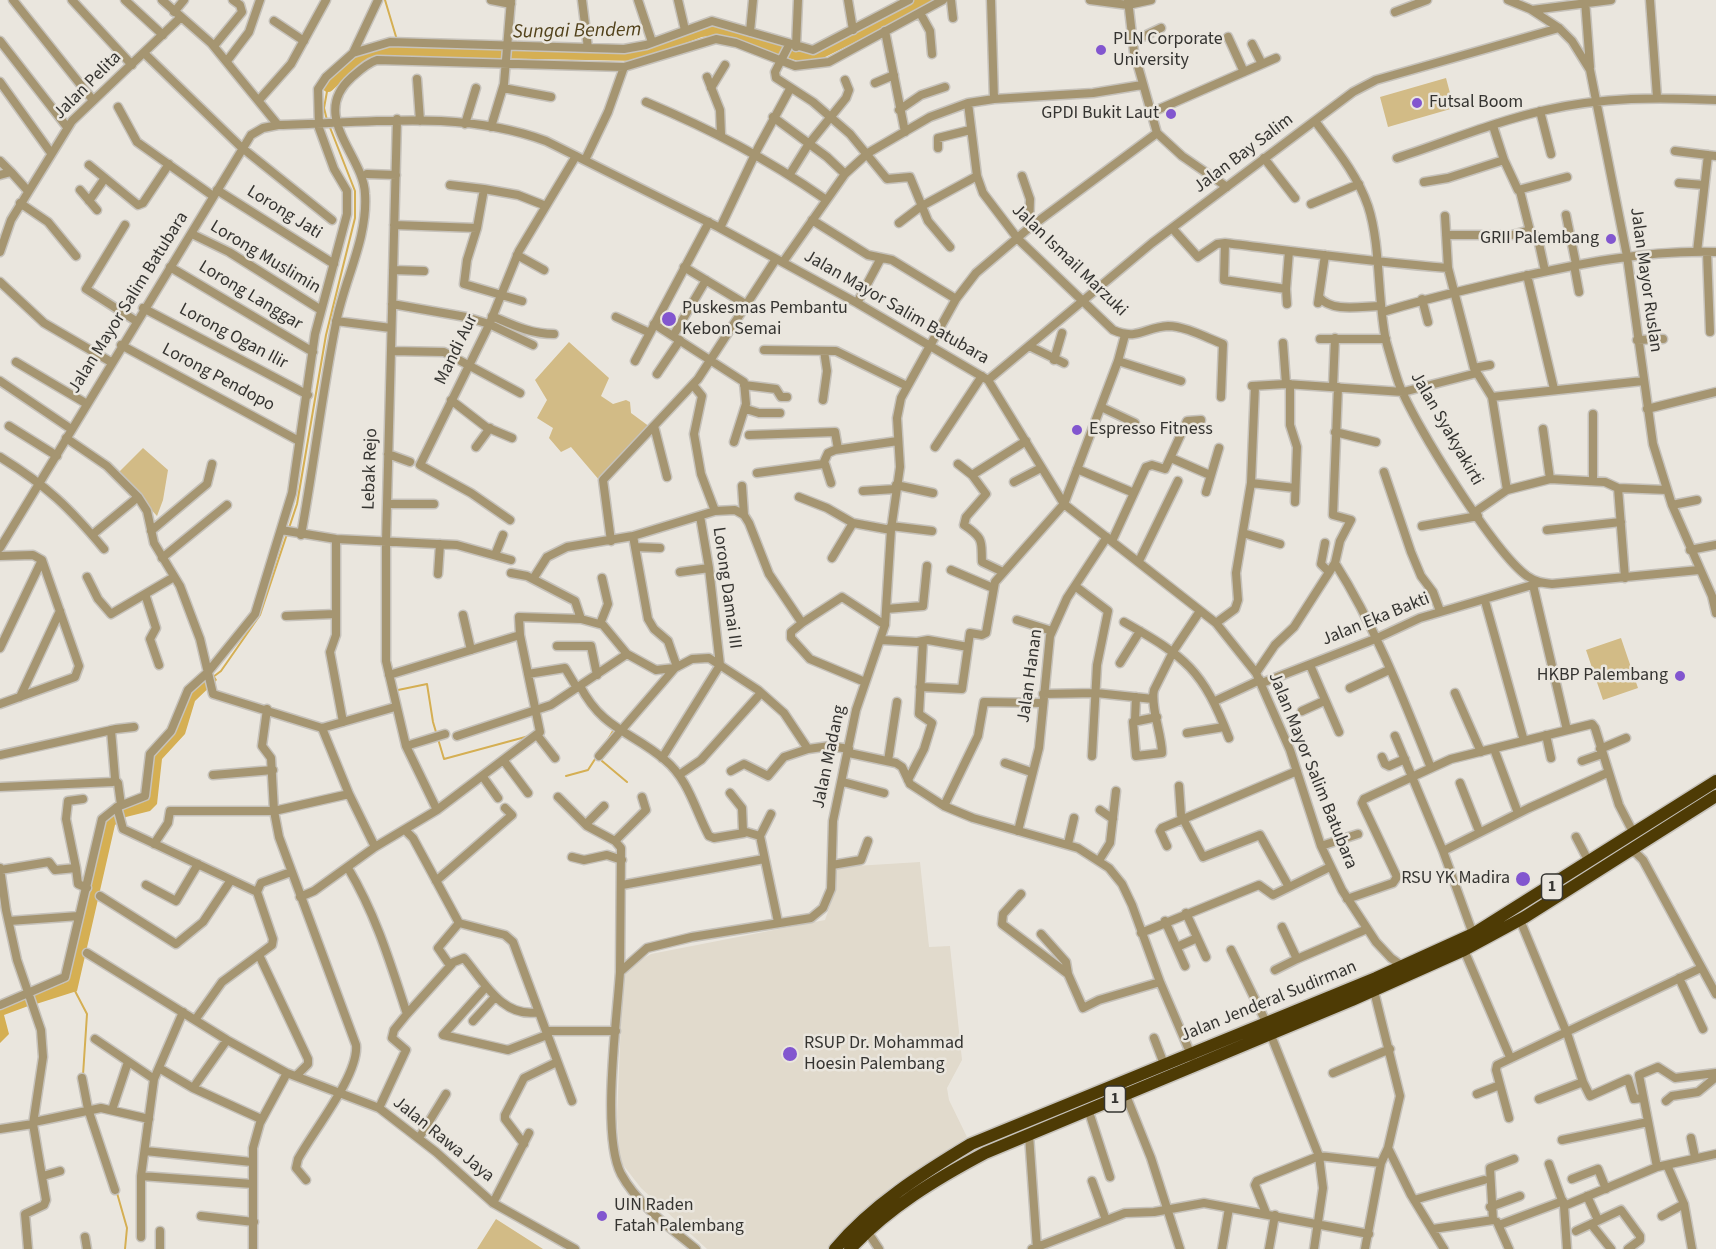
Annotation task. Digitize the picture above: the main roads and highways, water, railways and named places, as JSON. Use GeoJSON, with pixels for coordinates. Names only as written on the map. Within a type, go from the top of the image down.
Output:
{"type":"FeatureCollection","features":[{"type":"Feature","properties":{"kind":"highway","name":"Jalan Jenderal Sudirman"},"geometry":{"type":"LineString","coordinates":[[836,1249],[848,1234],[877,1209],[943,1161],[971,1144],[1068,1111],[1123,1089],[1268,1028],[1473,934],[1589,862],[1621,850],[1633,832],[1716,780]]}},
{"type":"Feature","properties":{"kind":"highway","name":"Jalan Jenderal Sudirman"},"geometry":{"type":"LineString","coordinates":[[1268,1028],[1374,991],[1464,950],[1520,920],[1621,850],[1716,796]]}},
{"type":"Feature","properties":{"kind":"highway","name":"Jalan Jenderal Sudirman"},"geometry":{"type":"LineString","coordinates":[[850,1249],[867,1231],[939,1177],[985,1153],[1029,1135],[1068,1111],[1088,1109],[1164,1064],[1193,1059]]}},
{"type":"Feature","properties":{"kind":"waterway"},"geometry":{"type":"LineString","coordinates":[[385,0],[397,40]]}},
{"type":"Feature","properties":{"kind":"waterway","name":"Sungai Bendem"},"geometry":{"type":"LineString","coordinates":[[328,86],[353,63],[377,50],[638,55],[701,31],[716,29],[799,55],[822,52],[926,0]]}},
{"type":"Feature","properties":{"kind":"waterway"},"geometry":{"type":"LineString","coordinates":[[327,120],[324,108],[328,86]]}},
{"type":"Feature","properties":{"kind":"waterway"},"geometry":{"type":"LineString","coordinates":[[213,677],[221,671],[260,615],[297,504],[326,335],[355,218],[355,191],[329,125]]}},
{"type":"Feature","properties":{"kind":"waterway"},"geometry":{"type":"LineString","coordinates":[[398,690],[427,684],[433,722],[444,759],[529,736]]}},
{"type":"Feature","properties":{"kind":"waterway"},"geometry":{"type":"LineString","coordinates":[[607,741],[613,731]]}},
{"type":"Feature","properties":{"kind":"waterway"},"geometry":{"type":"LineString","coordinates":[[566,776],[588,770],[597,756]]}},
{"type":"Feature","properties":{"kind":"waterway"},"geometry":{"type":"LineString","coordinates":[[602,761],[627,782]]}},
{"type":"Feature","properties":{"kind":"waterway"},"geometry":{"type":"LineString","coordinates":[[75,991],[87,1014],[83,1075]]}},
{"type":"Feature","properties":{"kind":"waterway"},"geometry":{"type":"LineString","coordinates":[[117,1193],[127,1228],[125,1249]]}},
{"type":"Feature","properties":{"kind":"place","name":"PLN Corporate University"},"geometry":{"type":"Point","coordinates":[1101,50]}},
{"type":"Feature","properties":{"kind":"place","name":"Futsal Boom"},"geometry":{"type":"Point","coordinates":[1417,103]}},
{"type":"Feature","properties":{"kind":"place","name":"GPDI Bukit Laut"},"geometry":{"type":"Point","coordinates":[1171,114]}},
{"type":"Feature","properties":{"kind":"place","name":"GRII Palembang"},"geometry":{"type":"Point","coordinates":[1611,239]}},
{"type":"Feature","properties":{"kind":"place","name":"Puskesmas Pembantu Kebon Semai"},"geometry":{"type":"Point","coordinates":[669,319]}},
{"type":"Feature","properties":{"kind":"place","name":"Espresso Fitness"},"geometry":{"type":"Point","coordinates":[1077,430]}},
{"type":"Feature","properties":{"kind":"place","name":"HKBP Palembang"},"geometry":{"type":"Point","coordinates":[1680,676]}},
{"type":"Feature","properties":{"kind":"place","name":"RSU YK Madira"},"geometry":{"type":"Point","coordinates":[1523,879]}},
{"type":"Feature","properties":{"kind":"place","name":"RSUP Dr. Mohammad Hoesin Palembang"},"geometry":{"type":"Point","coordinates":[790,1054]}},
{"type":"Feature","properties":{"kind":"place","name":"UIN Raden Fatah Palembang"},"geometry":{"type":"Point","coordinates":[602,1216]}}]}
